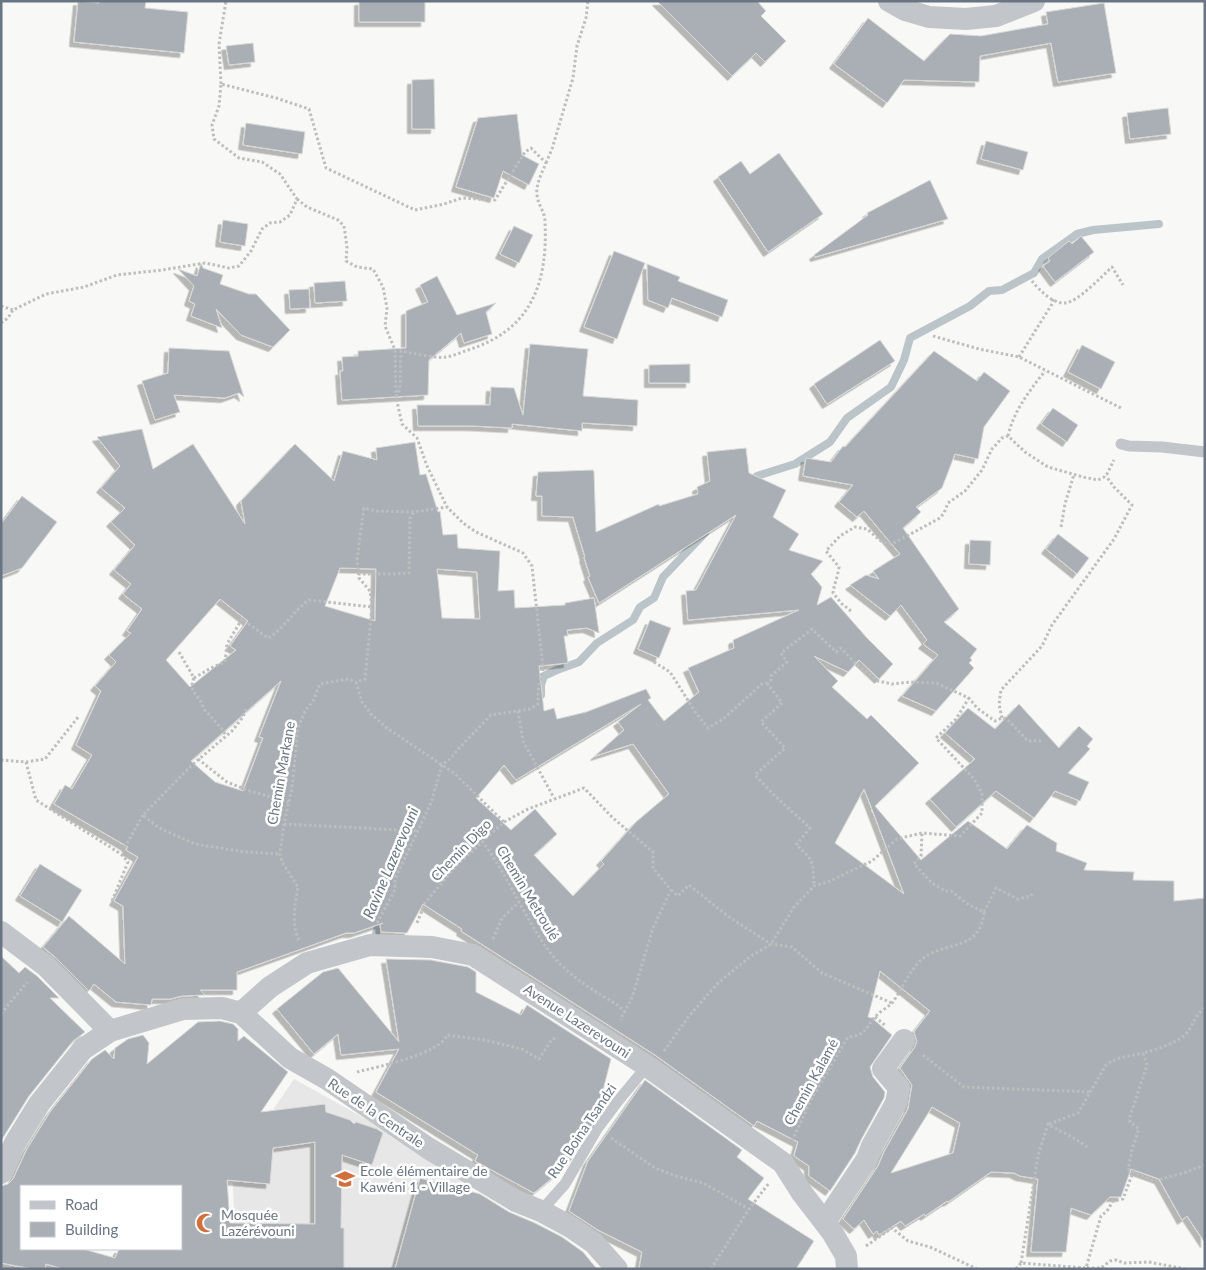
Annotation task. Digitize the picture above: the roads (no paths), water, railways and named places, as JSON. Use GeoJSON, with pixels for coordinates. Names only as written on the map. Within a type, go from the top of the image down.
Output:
{"type":"FeatureCollection","features":[{"type":"Feature","properties":{"kind":"street"},"geometry":{"type":"LineString","coordinates":[[889,1],[905,10],[929,17],[966,19],[996,16],[1034,1]]}},
{"type":"Feature","properties":{"kind":"street"},"geometry":{"type":"LineString","coordinates":[[1,932],[42,964],[78,997],[110,1031]]}},
{"type":"Feature","properties":{"kind":"street","name":"Avenue Lazerevouni"},"geometry":{"type":"LineString","coordinates":[[241,1013],[270,987],[307,963],[370,945],[432,947],[473,955],[647,1066],[783,1163],[802,1193],[825,1222],[847,1262]]}},
{"type":"Feature","properties":{"kind":"street"},"geometry":{"type":"LineString","coordinates":[[1,1173],[15,1143],[39,1104],[83,1049],[110,1031],[183,1009],[222,1008],[241,1013]]}},
{"type":"Feature","properties":{"kind":"street","name":"Rue de la Centrale"},"geometry":{"type":"LineString","coordinates":[[241,1013],[290,1058],[327,1079],[428,1148],[516,1201],[541,1211],[569,1226],[594,1244],[618,1269]]}},
{"type":"Feature","properties":{"kind":"street"},"geometry":{"type":"LineString","coordinates":[[825,1222],[867,1159],[872,1146],[896,1103],[899,1088],[883,1069],[904,1040]]}},
{"type":"Feature","properties":{"kind":"lane"},"geometry":{"type":"LineString","coordinates":[[1121,444],[1205,452]]}},
{"type":"Feature","properties":{"kind":"lane","name":"Rue Boina Tsandzi"},"geometry":{"type":"LineString","coordinates":[[541,1211],[565,1184],[597,1130],[647,1066]]}},
{"type":"Feature","properties":{"kind":"waterway","name":"Ravine Lazerevouni"},"geometry":{"type":"LineString","coordinates":[[750,484],[757,476],[795,464],[830,442],[847,418],[891,387],[904,360],[910,338],[970,306],[989,291],[1002,290],[1034,273],[1042,259],[1077,234],[1093,230],[1159,224]]}},
{"type":"Feature","properties":{"kind":"waterway","name":"Ravine Lazerevouni"},"geometry":{"type":"LineString","coordinates":[[541,695],[541,685],[544,676],[579,662],[597,643],[633,620],[640,607],[654,598],[663,577],[705,533]]}},
{"type":"Feature","properties":{"kind":"waterway","name":"Ravine Lazerevouni"},"geometry":{"type":"LineString","coordinates":[[376,933],[382,916]]}},
{"type":"Feature","properties":{"kind":"place","name":"Ecole élémentaire de Kawéni 1 - Village"},"geometry":{"type":"Point","coordinates":[345,1179]}},
{"type":"Feature","properties":{"kind":"place","name":"Mosquée Lazérévouni"},"geometry":{"type":"Point","coordinates":[206,1223]}}]}
